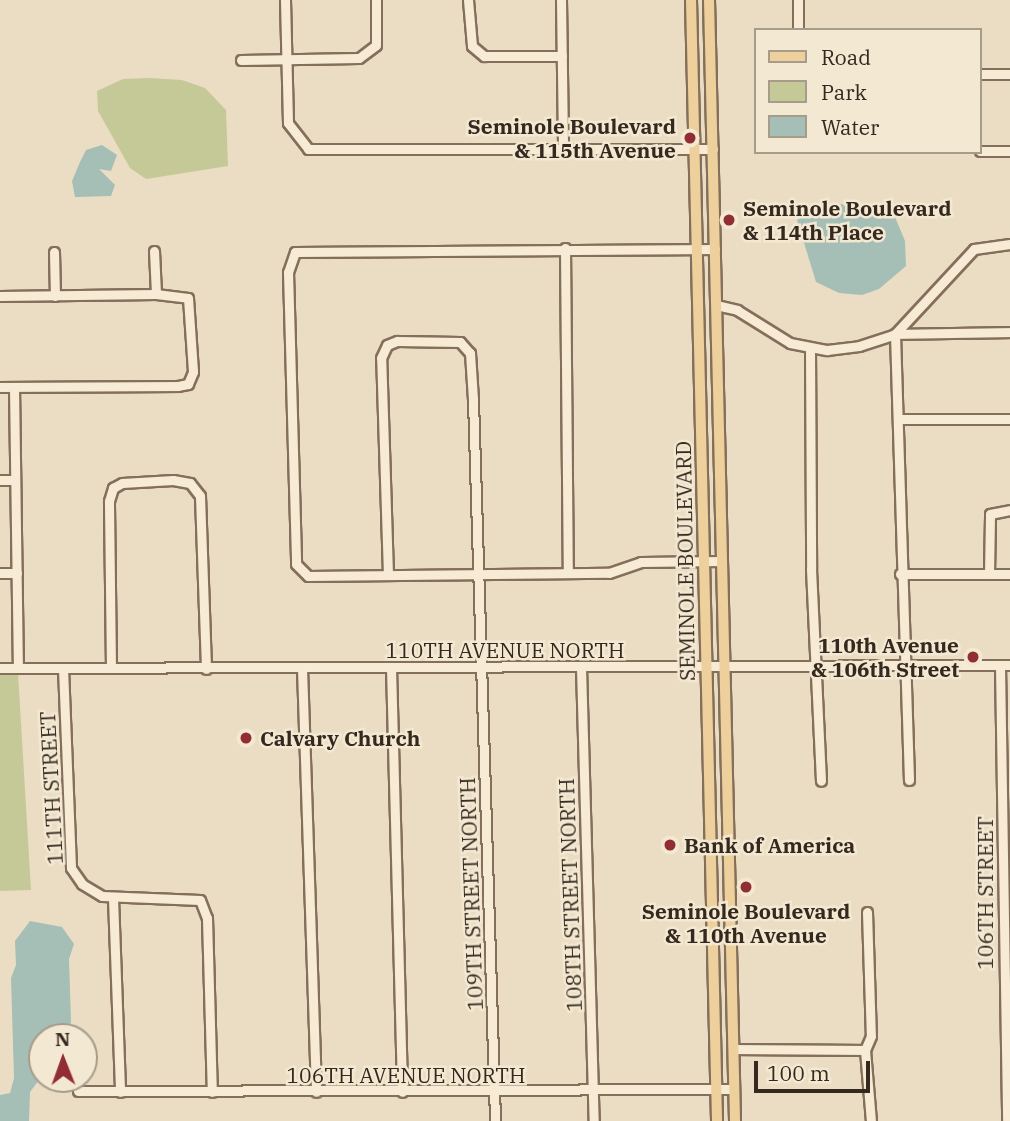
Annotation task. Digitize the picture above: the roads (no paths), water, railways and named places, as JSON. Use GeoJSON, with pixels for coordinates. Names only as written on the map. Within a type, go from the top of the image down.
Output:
{"type":"FeatureCollection","features":[{"type":"Feature","properties":{"kind":"main road","name":"SEMINOLE BOULEVARD"},"geometry":{"type":"LineString","coordinates":[[691,0],[717,1121]]}},
{"type":"Feature","properties":{"kind":"main road","name":"SEMINOLE BOULEVARD"},"geometry":{"type":"LineString","coordinates":[[709,0],[735,1121]]}},
{"type":"Feature","properties":{"kind":"street"},"geometry":{"type":"LineString","coordinates":[[285,0],[288,123],[300,144],[324,150],[563,147],[713,149]]}},
{"type":"Feature","properties":{"kind":"street"},"geometry":{"type":"LineString","coordinates":[[242,60],[359,58],[369,53],[376,45],[376,0]]}},
{"type":"Feature","properties":{"kind":"street"},"geometry":{"type":"LineString","coordinates":[[468,0],[472,46],[484,57],[562,56]]}},
{"type":"Feature","properties":{"kind":"street"},"geometry":{"type":"LineString","coordinates":[[561,0],[563,147]]}},
{"type":"Feature","properties":{"kind":"street"},"geometry":{"type":"LineString","coordinates":[[798,0],[798,28]]}},
{"type":"Feature","properties":{"kind":"street"},"geometry":{"type":"LineString","coordinates":[[982,74],[1010,74]]}},
{"type":"Feature","properties":{"kind":"street"},"geometry":{"type":"LineString","coordinates":[[982,151],[1010,151]]}},
{"type":"Feature","properties":{"kind":"street"},"geometry":{"type":"LineString","coordinates":[[909,780],[900,574],[895,334],[974,249],[1010,244]]}},
{"type":"Feature","properties":{"kind":"street"},"geometry":{"type":"LineString","coordinates":[[565,248],[568,573]]}},
{"type":"Feature","properties":{"kind":"street"},"geometry":{"type":"LineString","coordinates":[[715,249],[296,252],[292,256],[288,272],[294,541],[296,564],[308,576],[609,573],[641,562],[721,561]]}},
{"type":"Feature","properties":{"kind":"street"},"geometry":{"type":"LineString","coordinates":[[154,251],[156,294]]}},
{"type":"Feature","properties":{"kind":"street"},"geometry":{"type":"LineString","coordinates":[[54,252],[55,296]]}},
{"type":"Feature","properties":{"kind":"street"},"geometry":{"type":"LineString","coordinates":[[0,296],[156,294],[188,298],[193,372],[188,384],[0,387]]}},
{"type":"Feature","properties":{"kind":"street"},"geometry":{"type":"LineString","coordinates":[[716,305],[737,310],[790,343],[810,348],[845,349],[895,334],[1010,332]]}},
{"type":"Feature","properties":{"kind":"street","name":"109TH STREET NORTH"},"geometry":{"type":"LineString","coordinates":[[388,575],[382,358],[387,345],[397,341],[460,342],[470,353],[495,1121]]}},
{"type":"Feature","properties":{"kind":"street"},"geometry":{"type":"LineString","coordinates":[[810,348],[816,667],[821,781]]}},
{"type":"Feature","properties":{"kind":"street"},"geometry":{"type":"LineString","coordinates":[[14,387],[18,668]]}},
{"type":"Feature","properties":{"kind":"street"},"geometry":{"type":"LineString","coordinates":[[898,419],[1010,419]]}},
{"type":"Feature","properties":{"kind":"street"},"geometry":{"type":"LineString","coordinates":[[0,480],[15,480]]}},
{"type":"Feature","properties":{"kind":"street"},"geometry":{"type":"LineString","coordinates":[[111,668],[109,501],[113,488],[122,483],[173,480],[197,489],[206,669]]}},
{"type":"Feature","properties":{"kind":"street"},"geometry":{"type":"LineString","coordinates":[[989,574],[990,514],[1010,510]]}},
{"type":"Feature","properties":{"kind":"street"},"geometry":{"type":"LineString","coordinates":[[0,573],[18,573]]}},
{"type":"Feature","properties":{"kind":"street"},"geometry":{"type":"LineString","coordinates":[[900,574],[1010,574]]}},
{"type":"Feature","properties":{"kind":"street","name":"110TH AVENUE NORTH"},"geometry":{"type":"LineString","coordinates":[[0,668],[1005,665]]}},
{"type":"Feature","properties":{"kind":"street","name":"106TH STREET"},"geometry":{"type":"LineString","coordinates":[[1005,665],[1007,1121]]}},
{"type":"Feature","properties":{"kind":"street"},"geometry":{"type":"LineString","coordinates":[[391,667],[402,1092]]}},
{"type":"Feature","properties":{"kind":"street","name":"108TH STREET NORTH"},"geometry":{"type":"LineString","coordinates":[[582,667],[594,1121]]}},
{"type":"Feature","properties":{"kind":"street","name":"111TH STREET"},"geometry":{"type":"LineString","coordinates":[[64,668],[68,860],[82,884],[113,898]]}},
{"type":"Feature","properties":{"kind":"street"},"geometry":{"type":"LineString","coordinates":[[302,668],[316,1091]]}},
{"type":"Feature","properties":{"kind":"street"},"geometry":{"type":"LineString","coordinates":[[120,1092],[113,898],[200,900],[207,918],[212,1092]]}},
{"type":"Feature","properties":{"kind":"street"},"geometry":{"type":"LineString","coordinates":[[867,912],[871,1036],[865,1051],[871,1121]]}},
{"type":"Feature","properties":{"kind":"street"},"geometry":{"type":"LineString","coordinates":[[734,1049],[865,1051]]}},
{"type":"Feature","properties":{"kind":"street","name":"106TH AVENUE NORTH"},"geometry":{"type":"LineString","coordinates":[[98,1091],[734,1089]]}},
{"type":"Feature","properties":{"kind":"water"},"geometry":{"type":"Polygon","coordinates":[[[102,145],[117,155],[111,171],[99,169],[115,185],[111,196],[75,197],[72,181],[86,150],[102,145]]]}},
{"type":"Feature","properties":{"kind":"water"},"geometry":{"type":"Polygon","coordinates":[[[825,204],[890,205],[905,241],[906,266],[879,289],[862,295],[839,293],[816,282],[797,220],[825,204]]]}},
{"type":"Feature","properties":{"kind":"water"},"geometry":{"type":"Polygon","coordinates":[[[30,921],[62,927],[74,944],[69,959],[71,1021],[28,1023],[29,1121],[0,1121],[0,1095],[10,1093],[14,1078],[11,978],[16,965],[15,941],[30,921]]]}},
{"type":"Feature","properties":{"kind":"place","name":"Seminole Boulevard & 115th Avenue"},"geometry":{"type":"Point","coordinates":[690,138]}},
{"type":"Feature","properties":{"kind":"place","name":"Seminole Boulevard & 114th Place"},"geometry":{"type":"Point","coordinates":[729,220]}},
{"type":"Feature","properties":{"kind":"place","name":"110th Avenue & 106th Street"},"geometry":{"type":"Point","coordinates":[973,657]}},
{"type":"Feature","properties":{"kind":"place","name":"Calvary Church"},"geometry":{"type":"Point","coordinates":[246,738]}},
{"type":"Feature","properties":{"kind":"place","name":"Bank of America"},"geometry":{"type":"Point","coordinates":[670,845]}},
{"type":"Feature","properties":{"kind":"place","name":"Seminole Boulevard & 110th Avenue"},"geometry":{"type":"Point","coordinates":[746,887]}}]}
